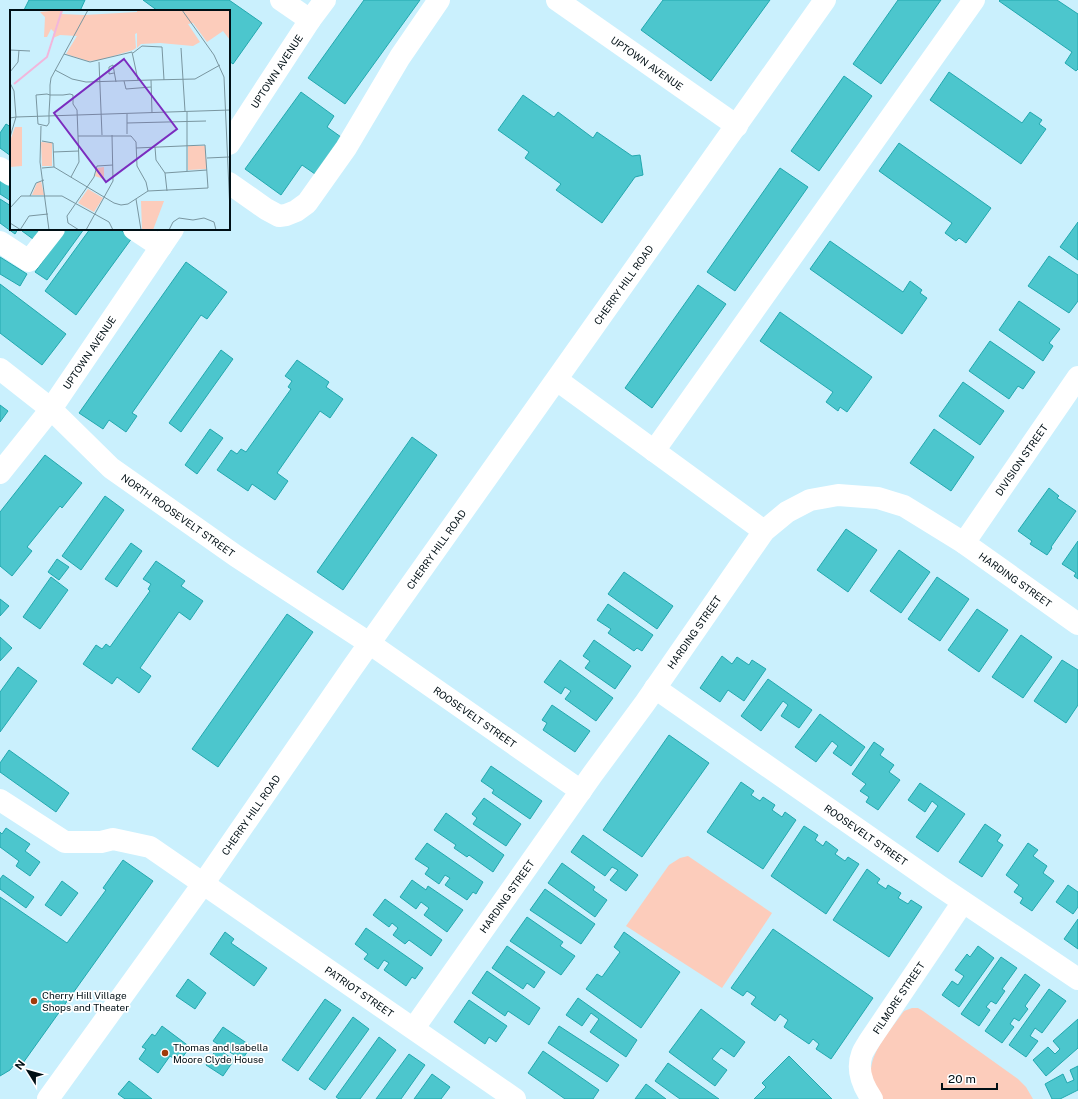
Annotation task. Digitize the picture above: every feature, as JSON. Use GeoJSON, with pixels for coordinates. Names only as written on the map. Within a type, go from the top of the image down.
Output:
{"type":"FeatureCollection","features":[{"type":"Feature","properties":{"kind":"street"},"geometry":{"type":"LineString","coordinates":[[281,0],[310,20]]}},
{"type":"Feature","properties":{"kind":"street","name":"UPTOWN AVENUE"},"geometry":{"type":"LineString","coordinates":[[230,142],[310,20],[325,0]]}},
{"type":"Feature","properties":{"kind":"street"},"geometry":{"type":"LineString","coordinates":[[230,184],[266,209],[279,216],[296,211],[307,203],[346,148],[400,57],[439,0]]}},
{"type":"Feature","properties":{"kind":"street","name":"UPTOWN AVENUE"},"geometry":{"type":"LineString","coordinates":[[557,0],[737,126]]}},
{"type":"Feature","properties":{"kind":"street","name":"CHERRY HILL ROAD"},"geometry":{"type":"LineString","coordinates":[[48,1099],[203,884],[369,643],[826,0]]}},
{"type":"Feature","properties":{"kind":"street"},"geometry":{"type":"LineString","coordinates":[[654,451],[974,0]]}},
{"type":"Feature","properties":{"kind":"street"},"geometry":{"type":"LineString","coordinates":[[0,168],[10,174]]}},
{"type":"Feature","properties":{"kind":"street"},"geometry":{"type":"LineString","coordinates":[[0,242],[29,261],[53,230]]}},
{"type":"Feature","properties":{"kind":"street"},"geometry":{"type":"LineString","coordinates":[[136,230],[161,247]]}},
{"type":"Feature","properties":{"kind":"street","name":"UPTOWN AVENUE"},"geometry":{"type":"LineString","coordinates":[[0,473],[51,409],[172,230]]}},
{"type":"Feature","properties":{"kind":"street","name":"NORTH ROOSEVELT STREET"},"geometry":{"type":"LineString","coordinates":[[0,369],[51,409],[111,468],[236,556],[369,643]]}},
{"type":"Feature","properties":{"kind":"street","name":"DIVISION STREET"},"geometry":{"type":"LineString","coordinates":[[964,543],[1078,377]]}},
{"type":"Feature","properties":{"kind":"street"},"geometry":{"type":"LineString","coordinates":[[557,380],[764,531]]}},
{"type":"Feature","properties":{"kind":"street","name":"HARDING STREET"},"geometry":{"type":"LineString","coordinates":[[414,1028],[645,703],[764,531],[787,512],[810,500],[838,495],[878,498],[904,506],[964,543],[1078,624]]}},
{"type":"Feature","properties":{"kind":"street","name":"ROOSEVELT STREET"},"geometry":{"type":"LineString","coordinates":[[369,643],[581,791]]}},
{"type":"Feature","properties":{"kind":"street","name":"ROOSEVELT STREET"},"geometry":{"type":"LineString","coordinates":[[655,688],[941,887],[1078,979]]}},
{"type":"Feature","properties":{"kind":"street","name":"PATRIOT STREET"},"geometry":{"type":"LineString","coordinates":[[0,800],[65,842],[101,842],[113,839],[150,847],[515,1099]]}},
{"type":"Feature","properties":{"kind":"street","name":"FILMORE STREET"},"geometry":{"type":"LineString","coordinates":[[872,1099],[865,1088],[859,1070],[862,1055],[870,1040],[963,902]]}},
{"type":"Feature","properties":{"kind":"shaded area"},"geometry":{"type":"Polygon","coordinates":[[[688,856],[772,913],[722,988],[626,926],[669,865],[680,858],[688,856]]]}},
{"type":"Feature","properties":{"kind":"shaded area"},"geometry":{"type":"Polygon","coordinates":[[[912,1008],[918,1008],[923,1011],[1018,1079],[1026,1087],[1033,1099],[881,1099],[872,1082],[872,1063],[884,1038],[904,1011],[912,1008]]]}},
{"type":"Feature","properties":{"kind":"building"},"geometry":{"type":"Polygon","coordinates":[[[29,0],[85,0],[80,10],[24,10],[29,0]]]}},
{"type":"Feature","properties":{"kind":"building"},"geometry":{"type":"Polygon","coordinates":[[[143,0],[229,0],[262,23],[233,64],[230,62],[230,10],[157,10],[143,0]]]}},
{"type":"Feature","properties":{"kind":"building"},"geometry":{"type":"Polygon","coordinates":[[[364,0],[420,0],[345,104],[308,78],[364,0]]]}},
{"type":"Feature","properties":{"kind":"building"},"geometry":{"type":"Polygon","coordinates":[[[663,0],[770,0],[711,81],[641,30],[663,0]]]}},
{"type":"Feature","properties":{"kind":"building"},"geometry":{"type":"Polygon","coordinates":[[[898,0],[941,0],[881,84],[853,64],[898,0]]]}},
{"type":"Feature","properties":{"kind":"building"},"geometry":{"type":"Polygon","coordinates":[[[1057,0],[1078,14],[1078,69],[1076,71],[1065,63],[1072,52],[999,1],[1057,0]]]}},
{"type":"Feature","properties":{"kind":"building"},"geometry":{"type":"Polygon","coordinates":[[[949,72],[1022,123],[1030,112],[1042,120],[1039,124],[1046,129],[1021,164],[930,100],[949,72]]]}},
{"type":"Feature","properties":{"kind":"building"},"geometry":{"type":"Polygon","coordinates":[[[844,76],[872,96],[819,171],[791,151],[844,76]]]}},
{"type":"Feature","properties":{"kind":"building"},"geometry":{"type":"Polygon","coordinates":[[[301,92],[334,116],[327,127],[341,137],[315,174],[302,165],[281,195],[245,169],[301,92]]]}},
{"type":"Feature","properties":{"kind":"building"},"geometry":{"type":"Polygon","coordinates":[[[523,95],[554,117],[558,112],[593,138],[597,132],[632,156],[640,155],[643,175],[635,177],[602,223],[556,190],[561,184],[525,158],[529,152],[498,130],[523,95]]]}},
{"type":"Feature","properties":{"kind":"building"},"geometry":{"type":"Polygon","coordinates":[[[6,124],[10,126],[10,155],[0,148],[0,133],[6,124]]]}},
{"type":"Feature","properties":{"kind":"building"},"geometry":{"type":"Polygon","coordinates":[[[899,143],[991,208],[966,243],[959,238],[956,241],[945,233],[952,223],[879,171],[899,143]]]}},
{"type":"Feature","properties":{"kind":"building"},"geometry":{"type":"Polygon","coordinates":[[[780,168],[808,187],[735,291],[707,272],[780,168]]]}},
{"type":"Feature","properties":{"kind":"building"},"geometry":{"type":"Polygon","coordinates":[[[0,176],[10,183],[10,200],[0,194],[0,176]]]}},
{"type":"Feature","properties":{"kind":"building"},"geometry":{"type":"Polygon","coordinates":[[[0,199],[10,205],[10,230],[17,230],[15,234],[0,223],[0,199]]]}},
{"type":"Feature","properties":{"kind":"building"},"geometry":{"type":"Polygon","coordinates":[[[1078,222],[1078,260],[1060,247],[1078,222]]]}},
{"type":"Feature","properties":{"kind":"building"},"geometry":{"type":"Polygon","coordinates":[[[22,230],[39,230],[33,239],[22,230]]]}},
{"type":"Feature","properties":{"kind":"building"},"geometry":{"type":"Polygon","coordinates":[[[65,230],[83,230],[47,280],[35,272],[65,230]]]}},
{"type":"Feature","properties":{"kind":"building"},"geometry":{"type":"Polygon","coordinates":[[[89,230],[120,230],[132,238],[76,315],[45,291],[89,230]]]}},
{"type":"Feature","properties":{"kind":"building"},"geometry":{"type":"Polygon","coordinates":[[[830,241],[903,292],[910,281],[922,290],[920,293],[927,298],[902,334],[810,269],[830,241]]]}},
{"type":"Feature","properties":{"kind":"building"},"geometry":{"type":"Polygon","coordinates":[[[1049,256],[1078,275],[1078,301],[1069,313],[1028,286],[1049,256]]]}},
{"type":"Feature","properties":{"kind":"building"},"geometry":{"type":"Polygon","coordinates":[[[0,257],[27,274],[20,286],[0,274],[0,257]]]}},
{"type":"Feature","properties":{"kind":"building"},"geometry":{"type":"Polygon","coordinates":[[[186,262],[227,292],[207,319],[201,315],[132,413],[137,416],[126,432],[109,420],[103,429],[79,413],[186,262]]]}},
{"type":"Feature","properties":{"kind":"building"},"geometry":{"type":"Polygon","coordinates":[[[0,284],[66,334],[42,365],[0,333],[0,284]]]}},
{"type":"Feature","properties":{"kind":"building"},"geometry":{"type":"Polygon","coordinates":[[[698,285],[726,304],[652,408],[625,388],[698,285]]]}},
{"type":"Feature","properties":{"kind":"building"},"geometry":{"type":"Polygon","coordinates":[[[1019,301],[1060,329],[1049,343],[1053,346],[1043,361],[999,330],[1019,301]]]}},
{"type":"Feature","properties":{"kind":"building"},"geometry":{"type":"Polygon","coordinates":[[[780,312],[872,377],[847,412],[840,407],[838,411],[826,402],[833,392],[760,341],[780,312]]]}},
{"type":"Feature","properties":{"kind":"building"},"geometry":{"type":"Polygon","coordinates":[[[990,341],[1035,372],[1023,389],[1018,386],[1009,399],[969,371],[990,341]]]}},
{"type":"Feature","properties":{"kind":"building"},"geometry":{"type":"Polygon","coordinates":[[[221,350],[233,359],[181,432],[169,423],[221,350]]]}},
{"type":"Feature","properties":{"kind":"building"},"geometry":{"type":"Polygon","coordinates":[[[297,360],[329,382],[326,387],[343,399],[330,418],[320,411],[277,473],[288,481],[275,500],[252,484],[248,491],[217,470],[231,450],[237,454],[241,449],[246,452],[291,389],[288,387],[292,381],[285,376],[297,360]]]}},
{"type":"Feature","properties":{"kind":"building"},"geometry":{"type":"Polygon","coordinates":[[[963,382],[1004,411],[980,445],[939,416],[963,382]]]}},
{"type":"Feature","properties":{"kind":"building"},"geometry":{"type":"Polygon","coordinates":[[[0,405],[8,411],[0,422],[0,405]]]}},
{"type":"Feature","properties":{"kind":"building"},"geometry":{"type":"Polygon","coordinates":[[[210,429],[223,438],[197,474],[185,465],[210,429]]]}},
{"type":"Feature","properties":{"kind":"building"},"geometry":{"type":"Polygon","coordinates":[[[934,429],[974,457],[951,491],[910,463],[934,429]]]}},
{"type":"Feature","properties":{"kind":"building"},"geometry":{"type":"Polygon","coordinates":[[[412,437],[437,455],[343,590],[317,572],[412,437]]]}},
{"type":"Feature","properties":{"kind":"building"},"geometry":{"type":"Polygon","coordinates":[[[45,455],[82,483],[62,508],[60,506],[27,547],[32,551],[12,576],[0,566],[0,512],[45,455]]]}},
{"type":"Feature","properties":{"kind":"building"},"geometry":{"type":"Polygon","coordinates":[[[1049,488],[1059,496],[1057,498],[1076,511],[1047,555],[1030,544],[1032,541],[1018,531],[1049,488]]]}},
{"type":"Feature","properties":{"kind":"building"},"geometry":{"type":"Polygon","coordinates":[[[105,496],[124,510],[81,570],[62,556],[105,496]]]}},
{"type":"Feature","properties":{"kind":"building"},"geometry":{"type":"Polygon","coordinates":[[[846,529],[877,550],[848,592],[817,570],[846,529]]]}},
{"type":"Feature","properties":{"kind":"building"},"geometry":{"type":"Polygon","coordinates":[[[1078,541],[1078,579],[1074,576],[1076,573],[1062,564],[1078,541]]]}},
{"type":"Feature","properties":{"kind":"building"},"geometry":{"type":"Polygon","coordinates":[[[131,543],[142,551],[117,587],[105,579],[131,543]]]}},
{"type":"Feature","properties":{"kind":"building"},"geometry":{"type":"Polygon","coordinates":[[[899,550],[930,572],[901,613],[870,591],[899,550]]]}},
{"type":"Feature","properties":{"kind":"building"},"geometry":{"type":"Polygon","coordinates":[[[57,559],[69,567],[59,580],[48,572],[57,559]]]}},
{"type":"Feature","properties":{"kind":"building"},"geometry":{"type":"Polygon","coordinates":[[[156,561],[185,581],[181,586],[203,601],[190,620],[179,612],[140,668],[151,676],[139,693],[117,677],[112,684],[83,664],[96,645],[102,649],[106,644],[110,647],[150,591],[148,589],[151,584],[143,579],[156,561]]]}},
{"type":"Feature","properties":{"kind":"building"},"geometry":{"type":"Polygon","coordinates":[[[624,572],[673,606],[657,629],[608,594],[624,572]]]}},
{"type":"Feature","properties":{"kind":"building"},"geometry":{"type":"Polygon","coordinates":[[[51,577],[68,590],[40,629],[23,617],[51,577]]]}},
{"type":"Feature","properties":{"kind":"building"},"geometry":{"type":"Polygon","coordinates":[[[937,577],[969,599],[940,641],[908,619],[937,577]]]}},
{"type":"Feature","properties":{"kind":"building"},"geometry":{"type":"Polygon","coordinates":[[[0,599],[9,606],[0,616],[0,599]]]}},
{"type":"Feature","properties":{"kind":"building"},"geometry":{"type":"Polygon","coordinates":[[[608,604],[653,635],[642,651],[637,648],[634,651],[608,633],[611,629],[597,620],[608,604]]]}},
{"type":"Feature","properties":{"kind":"building"},"geometry":{"type":"Polygon","coordinates":[[[977,609],[1008,630],[979,672],[948,650],[977,609]]]}},
{"type":"Feature","properties":{"kind":"building"},"geometry":{"type":"Polygon","coordinates":[[[287,614],[313,632],[218,767],[192,749],[287,614]]]}},
{"type":"Feature","properties":{"kind":"building"},"geometry":{"type":"Polygon","coordinates":[[[1021,635],[1052,657],[1023,698],[992,677],[1021,635]]]}},
{"type":"Feature","properties":{"kind":"building"},"geometry":{"type":"Polygon","coordinates":[[[0,637],[12,648],[0,661],[0,637]]]}},
{"type":"Feature","properties":{"kind":"building"},"geometry":{"type":"Polygon","coordinates":[[[594,640],[631,666],[615,689],[585,668],[590,661],[583,656],[594,640]]]}},
{"type":"Feature","properties":{"kind":"building"},"geometry":{"type":"Polygon","coordinates":[[[722,656],[732,664],[737,657],[749,665],[752,660],[766,669],[744,701],[728,690],[720,702],[700,688],[722,656]]]}},
{"type":"Feature","properties":{"kind":"building"},"geometry":{"type":"Polygon","coordinates":[[[560,660],[613,698],[596,721],[565,699],[571,691],[565,687],[561,694],[544,682],[560,660]]]}},
{"type":"Feature","properties":{"kind":"building"},"geometry":{"type":"Polygon","coordinates":[[[1062,660],[1078,670],[1078,705],[1066,723],[1034,701],[1062,660]]]}},
{"type":"Feature","properties":{"kind":"building"},"geometry":{"type":"Polygon","coordinates":[[[18,667],[37,681],[0,732],[0,692],[18,667]]]}},
{"type":"Feature","properties":{"kind":"building"},"geometry":{"type":"Polygon","coordinates":[[[768,679],[812,710],[799,728],[781,716],[788,705],[783,701],[761,731],[741,716],[768,679]]]}},
{"type":"Feature","properties":{"kind":"building"},"geometry":{"type":"Polygon","coordinates":[[[552,705],[590,731],[575,752],[543,730],[547,723],[542,720],[552,705]]]}},
{"type":"Feature","properties":{"kind":"building"},"geometry":{"type":"Polygon","coordinates":[[[820,714],[865,747],[851,766],[833,753],[838,746],[832,741],[816,762],[795,747],[820,714]]]}},
{"type":"Feature","properties":{"kind":"building"},"geometry":{"type":"Polygon","coordinates":[[[669,735],[709,763],[642,857],[603,830],[669,735]]]}},
{"type":"Feature","properties":{"kind":"building"},"geometry":{"type":"Polygon","coordinates":[[[874,742],[884,749],[880,755],[894,765],[889,772],[900,780],[878,810],[866,802],[869,797],[860,791],[866,784],[852,774],[874,742]]]}},
{"type":"Feature","properties":{"kind":"building"},"geometry":{"type":"Polygon","coordinates":[[[9,750],[69,793],[56,812],[0,772],[0,763],[9,750]]]}},
{"type":"Feature","properties":{"kind":"building"},"geometry":{"type":"Polygon","coordinates":[[[491,766],[542,801],[530,819],[492,793],[494,790],[481,781],[491,766]]]}},
{"type":"Feature","properties":{"kind":"building"},"geometry":{"type":"Polygon","coordinates":[[[741,782],[754,791],[751,795],[760,801],[763,797],[775,805],[772,810],[782,817],[785,812],[796,820],[763,869],[707,832],[741,782]]]}},
{"type":"Feature","properties":{"kind":"building"},"geometry":{"type":"Polygon","coordinates":[[[920,783],[965,814],[938,852],[916,837],[938,806],[932,801],[925,812],[908,800],[920,783]]]}},
{"type":"Feature","properties":{"kind":"building"},"geometry":{"type":"Polygon","coordinates":[[[484,798],[521,824],[506,846],[473,824],[477,818],[472,814],[484,798]]]}},
{"type":"Feature","properties":{"kind":"building"},"geometry":{"type":"Polygon","coordinates":[[[446,813],[504,855],[493,872],[469,855],[467,857],[454,848],[456,845],[434,830],[446,813]]]}},
{"type":"Feature","properties":{"kind":"building"},"geometry":{"type":"Polygon","coordinates":[[[985,824],[1001,835],[997,841],[1003,845],[982,877],[959,862],[985,824]]]}},
{"type":"Feature","properties":{"kind":"building"},"geometry":{"type":"Polygon","coordinates":[[[804,826],[818,835],[815,840],[823,846],[826,841],[838,850],[835,854],[845,861],[848,857],[859,864],[826,914],[771,876],[804,826]]]}},
{"type":"Feature","properties":{"kind":"building"},"geometry":{"type":"Polygon","coordinates":[[[6,828],[30,844],[25,851],[40,862],[30,876],[16,866],[19,861],[0,847],[0,832],[2,834],[6,828]]]}},
{"type":"Feature","properties":{"kind":"building"},"geometry":{"type":"Polygon","coordinates":[[[583,835],[638,875],[626,891],[610,880],[618,870],[612,867],[605,876],[571,852],[583,835]]]}},
{"type":"Feature","properties":{"kind":"building"},"geometry":{"type":"Polygon","coordinates":[[[427,843],[483,882],[476,894],[473,892],[467,900],[445,885],[450,878],[445,875],[439,884],[425,874],[429,868],[415,859],[427,843]]]}},
{"type":"Feature","properties":{"kind":"building"},"geometry":{"type":"Polygon","coordinates":[[[1028,843],[1038,850],[1033,856],[1047,866],[1043,873],[1054,881],[1032,911],[1020,903],[1023,898],[1014,892],[1019,885],[1006,875],[1028,843]]]}},
{"type":"Feature","properties":{"kind":"building","name":"Cherry Hill Village Shops and Theater"},"geometry":{"type":"Polygon","coordinates":[[[123,860],[153,881],[23,1063],[18,1060],[10,1070],[0,1076],[0,897],[67,943],[106,890],[103,888],[123,860]]]}},
{"type":"Feature","properties":{"kind":"building"},"geometry":{"type":"Polygon","coordinates":[[[562,863],[595,887],[593,890],[607,900],[595,917],[548,883],[562,863]]]}},
{"type":"Feature","properties":{"kind":"building"},"geometry":{"type":"Polygon","coordinates":[[[867,869],[880,879],[877,883],[886,889],[888,885],[901,893],[898,898],[908,904],[911,900],[922,907],[889,957],[833,920],[867,869]]]}},
{"type":"Feature","properties":{"kind":"building"},"geometry":{"type":"Polygon","coordinates":[[[3,875],[34,897],[26,908],[0,889],[0,879],[3,875]]]}},
{"type":"Feature","properties":{"kind":"building"},"geometry":{"type":"Polygon","coordinates":[[[412,880],[426,890],[428,886],[463,910],[447,932],[424,915],[429,908],[421,902],[416,909],[400,897],[412,880]]]}},
{"type":"Feature","properties":{"kind":"building"},"geometry":{"type":"Polygon","coordinates":[[[62,881],[78,893],[61,916],[45,905],[62,881]]]}},
{"type":"Feature","properties":{"kind":"building"},"geometry":{"type":"Polygon","coordinates":[[[1068,885],[1078,892],[1078,907],[1073,914],[1056,902],[1068,885]]]}},
{"type":"Feature","properties":{"kind":"building"},"geometry":{"type":"Polygon","coordinates":[[[545,889],[595,924],[581,944],[530,910],[545,889]]]}},
{"type":"Feature","properties":{"kind":"building"},"geometry":{"type":"Polygon","coordinates":[[[385,899],[442,940],[431,956],[409,940],[405,944],[393,935],[398,928],[392,923],[389,927],[373,915],[385,899]]]}},
{"type":"Feature","properties":{"kind":"building"},"geometry":{"type":"Polygon","coordinates":[[[527,917],[563,942],[560,946],[575,956],[561,975],[510,941],[527,917]]]}},
{"type":"Feature","properties":{"kind":"building"},"geometry":{"type":"Polygon","coordinates":[[[1078,919],[1078,949],[1064,939],[1078,919]]]}},
{"type":"Feature","properties":{"kind":"building"},"geometry":{"type":"Polygon","coordinates":[[[366,928],[423,968],[415,979],[412,977],[406,986],[384,970],[389,963],[384,960],[378,969],[364,959],[368,954],[355,944],[366,928]]]}},
{"type":"Feature","properties":{"kind":"building"},"geometry":{"type":"Polygon","coordinates":[[[773,929],[873,998],[831,1059],[816,1049],[819,1044],[813,1039],[809,1044],[784,1027],[788,1020],[780,1014],[775,1021],[751,1004],[756,997],[747,991],[743,996],[731,988],[773,929]]]}},
{"type":"Feature","properties":{"kind":"building"},"geometry":{"type":"Polygon","coordinates":[[[225,932],[234,939],[231,943],[267,968],[254,986],[210,954],[225,932]]]}},
{"type":"Feature","properties":{"kind":"building"},"geometry":{"type":"Polygon","coordinates":[[[624,932],[680,972],[641,1028],[586,989],[597,974],[602,977],[620,952],[614,947],[624,932]]]}},
{"type":"Feature","properties":{"kind":"building"},"geometry":{"type":"Polygon","coordinates":[[[507,946],[545,972],[534,988],[527,983],[523,989],[492,968],[507,946]]]}},
{"type":"Feature","properties":{"kind":"building"},"geometry":{"type":"Polygon","coordinates":[[[978,946],[994,958],[959,1007],[942,995],[952,981],[958,985],[964,976],[955,970],[967,954],[970,957],[978,946]]]}},
{"type":"Feature","properties":{"kind":"building"},"geometry":{"type":"Polygon","coordinates":[[[1001,957],[1017,968],[1002,989],[1005,991],[996,1004],[991,1001],[986,1007],[990,1010],[979,1026],[961,1014],[1001,957]]]}},
{"type":"Feature","properties":{"kind":"building"},"geometry":{"type":"Polygon","coordinates":[[[487,971],[540,1008],[529,1025],[508,1011],[505,1016],[472,993],[487,971]]]}},
{"type":"Feature","properties":{"kind":"building"},"geometry":{"type":"Polygon","coordinates":[[[1025,974],[1040,985],[1025,1006],[1028,1009],[1019,1021],[1014,1018],[1010,1024],[1014,1027],[1002,1043],[985,1031],[1025,974]]]}},
{"type":"Feature","properties":{"kind":"building"},"geometry":{"type":"Polygon","coordinates":[[[188,979],[206,993],[195,1009],[176,996],[188,979]]]}},
{"type":"Feature","properties":{"kind":"building"},"geometry":{"type":"Polygon","coordinates":[[[1049,989],[1066,1001],[1042,1033],[1035,1028],[1030,1036],[1038,1041],[1026,1057],[1009,1045],[1049,989]]]}},
{"type":"Feature","properties":{"kind":"building"},"geometry":{"type":"Polygon","coordinates":[[[578,998],[637,1040],[626,1057],[590,1032],[599,1019],[591,1013],[582,1026],[566,1015],[578,998]]]}},
{"type":"Feature","properties":{"kind":"building"},"geometry":{"type":"Polygon","coordinates":[[[325,999],[341,1010],[298,1071],[282,1060],[325,999]]]}},
{"type":"Feature","properties":{"kind":"building"},"geometry":{"type":"Polygon","coordinates":[[[469,1000],[507,1026],[496,1042],[489,1037],[485,1044],[454,1022],[469,1000]]]}},
{"type":"Feature","properties":{"kind":"building"},"geometry":{"type":"Polygon","coordinates":[[[701,1009],[745,1042],[734,1057],[721,1048],[712,1059],[727,1070],[715,1086],[669,1052],[701,1009]]]}},
{"type":"Feature","properties":{"kind":"building"},"geometry":{"type":"Polygon","coordinates":[[[353,1017],[369,1029],[325,1090],[309,1079],[353,1017]]]}},
{"type":"Feature","properties":{"kind":"building"},"geometry":{"type":"Polygon","coordinates":[[[1078,1019],[1078,1048],[1046,1076],[1033,1060],[1048,1047],[1055,1054],[1060,1049],[1053,1041],[1078,1019]]]}},
{"type":"Feature","properties":{"kind":"building","name":"Thomas and Isabella Moore Clyde House"},"geometry":{"type":"Polygon","coordinates":[[[162,1026],[190,1047],[179,1062],[170,1056],[158,1073],[139,1059],[146,1049],[142,1047],[152,1034],[155,1036],[162,1026]]]}},
{"type":"Feature","properties":{"kind":"building"},"geometry":{"type":"Polygon","coordinates":[[[559,1026],[619,1065],[607,1082],[548,1043],[559,1026]]]}},
{"type":"Feature","properties":{"kind":"building"},"geometry":{"type":"Polygon","coordinates":[[[223,1027],[251,1046],[242,1060],[213,1041],[223,1027]]]}},
{"type":"Feature","properties":{"kind":"building"},"geometry":{"type":"Polygon","coordinates":[[[379,1037],[396,1050],[360,1099],[339,1099],[336,1097],[379,1037]]]}},
{"type":"Feature","properties":{"kind":"building"},"geometry":{"type":"Polygon","coordinates":[[[217,1048],[234,1060],[223,1076],[206,1065],[217,1048]]]}},
{"type":"Feature","properties":{"kind":"building"},"geometry":{"type":"Polygon","coordinates":[[[543,1051],[599,1090],[593,1099],[565,1099],[528,1073],[543,1051]]]}},
{"type":"Feature","properties":{"kind":"building"},"geometry":{"type":"Polygon","coordinates":[[[409,1054],[425,1065],[401,1099],[376,1099],[409,1054]]]}},
{"type":"Feature","properties":{"kind":"building"},"geometry":{"type":"Polygon","coordinates":[[[789,1056],[832,1099],[754,1099],[766,1087],[762,1083],[789,1056]]]}},
{"type":"Feature","properties":{"kind":"building"},"geometry":{"type":"Polygon","coordinates":[[[668,1063],[719,1099],[680,1099],[655,1081],[668,1063]]]}},
{"type":"Feature","properties":{"kind":"building"},"geometry":{"type":"Polygon","coordinates":[[[1078,1066],[1078,1090],[1060,1099],[1052,1099],[1045,1084],[1063,1074],[1067,1083],[1074,1080],[1070,1070],[1078,1066]]]}},
{"type":"Feature","properties":{"kind":"building"},"geometry":{"type":"Polygon","coordinates":[[[432,1074],[450,1087],[441,1099],[414,1099],[432,1074]]]}},
{"type":"Feature","properties":{"kind":"building"},"geometry":{"type":"Polygon","coordinates":[[[129,1081],[152,1099],[125,1099],[118,1094],[129,1081]]]}},
{"type":"Feature","properties":{"kind":"building"},"geometry":{"type":"Polygon","coordinates":[[[646,1084],[666,1099],[635,1099],[646,1084]]]}},
{"type":"Feature","properties":{"kind":"place","name":"Cherry Hill Village Shops and Theater"},"geometry":{"type":"Point","coordinates":[34,1001]}},
{"type":"Feature","properties":{"kind":"place","name":"Thomas and Isabella Moore Clyde House"},"geometry":{"type":"Point","coordinates":[165,1053]}}]}
